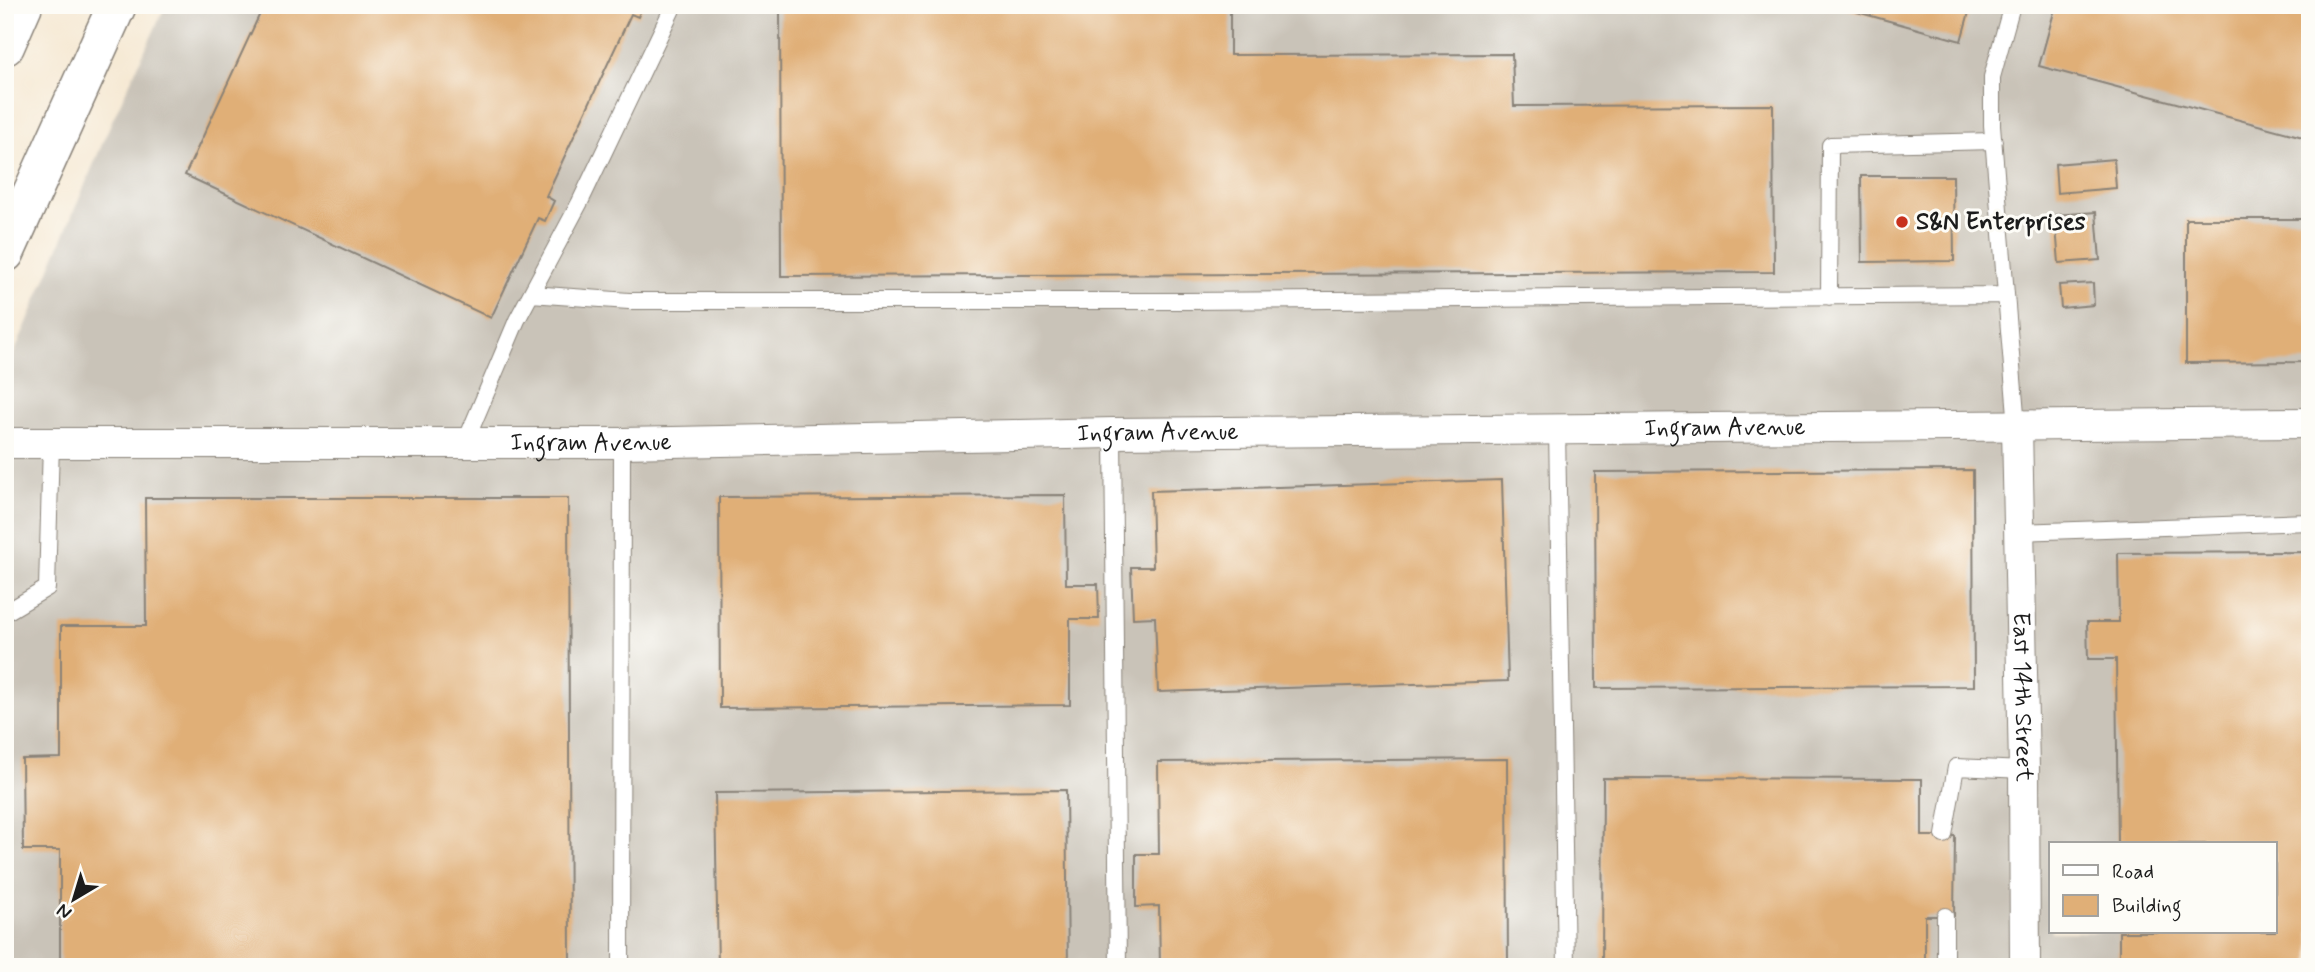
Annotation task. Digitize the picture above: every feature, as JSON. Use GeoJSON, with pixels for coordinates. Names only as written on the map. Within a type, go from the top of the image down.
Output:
{"type":"FeatureCollection","features":[{"type":"Feature","properties":{"kind":"main road"},"geometry":{"type":"LineString","coordinates":[[5,46],[23,5]]}},
{"type":"Feature","properties":{"kind":"main road"},"geometry":{"type":"LineString","coordinates":[[5,253],[117,5]]}},
{"type":"Feature","properties":{"kind":"street","name":"Ingram Avenue"},"geometry":{"type":"LineString","coordinates":[[5,443],[622,443],[1113,433],[2310,423]]}},
{"type":"Feature","properties":{"kind":"street","name":"East 14th Street"},"geometry":{"type":"LineString","coordinates":[[2017,427],[2025,967]]}},
{"type":"Feature","properties":{"kind":"lane"},"geometry":{"type":"LineString","coordinates":[[465,443],[517,320],[580,202],[674,5]]}},
{"type":"Feature","properties":{"kind":"lane"},"geometry":{"type":"LineString","coordinates":[[2012,5],[1992,77],[1994,141],[2017,427]]}},
{"type":"Feature","properties":{"kind":"lane"},"geometry":{"type":"LineString","coordinates":[[1829,297],[1830,145],[1994,141]]}},
{"type":"Feature","properties":{"kind":"lane"},"geometry":{"type":"LineString","coordinates":[[531,293],[629,301],[1200,301],[2006,295]]}},
{"type":"Feature","properties":{"kind":"lane"},"geometry":{"type":"LineString","coordinates":[[1557,429],[1566,967]]}},
{"type":"Feature","properties":{"kind":"lane"},"geometry":{"type":"LineString","coordinates":[[1113,433],[1118,967]]}},
{"type":"Feature","properties":{"kind":"lane"},"geometry":{"type":"LineString","coordinates":[[5,613],[47,588],[51,443]]}},
{"type":"Feature","properties":{"kind":"lane"},"geometry":{"type":"LineString","coordinates":[[621,967],[622,443]]}},
{"type":"Feature","properties":{"kind":"lane"},"geometry":{"type":"LineString","coordinates":[[2019,532],[2310,522]]}},
{"type":"Feature","properties":{"kind":"lane"},"geometry":{"type":"LineString","coordinates":[[1944,835],[1956,767],[2024,770]]}},
{"type":"Feature","properties":{"kind":"lane"},"geometry":{"type":"LineString","coordinates":[[1945,916],[1945,967]]}},
{"type":"Feature","properties":{"kind":"shaded area"},"geometry":{"type":"Polygon","coordinates":[[[166,5],[2310,5],[2310,967],[5,967],[5,375],[111,123],[166,5]]]}},
{"type":"Feature","properties":{"kind":"building"},"geometry":{"type":"Polygon","coordinates":[[[264,5],[643,5],[638,17],[631,14],[546,196],[554,201],[545,221],[538,218],[491,318],[185,175],[264,5]]]}},
{"type":"Feature","properties":{"kind":"building"},"geometry":{"type":"Polygon","coordinates":[[[780,5],[1230,5],[1230,55],[1512,54],[1514,106],[1773,105],[1774,272],[781,276],[780,5]]]}},
{"type":"Feature","properties":{"kind":"building"},"geometry":{"type":"Polygon","coordinates":[[[1832,5],[1971,5],[1961,41],[1832,5]]]}},
{"type":"Feature","properties":{"kind":"building"},"geometry":{"type":"Polygon","coordinates":[[[2056,5],[2310,5],[2310,139],[2039,66],[2056,5]]]}},
{"type":"Feature","properties":{"kind":"building"},"geometry":{"type":"Polygon","coordinates":[[[2114,159],[2116,188],[2057,193],[2055,164],[2114,159]]]}},
{"type":"Feature","properties":{"kind":"building"},"geometry":{"type":"Polygon","coordinates":[[[1861,176],[1953,176],[1954,261],[1862,262],[1861,176]]]}},
{"type":"Feature","properties":{"kind":"building"},"geometry":{"type":"Polygon","coordinates":[[[2096,212],[2100,260],[2059,263],[2055,215],[2096,212]]]}},
{"type":"Feature","properties":{"kind":"building"},"geometry":{"type":"Polygon","coordinates":[[[2186,219],[2310,219],[2310,362],[2186,363],[2186,219]]]}},
{"type":"Feature","properties":{"kind":"building"},"geometry":{"type":"Polygon","coordinates":[[[2093,283],[2094,305],[2061,308],[2059,285],[2093,283]]]}},
{"type":"Feature","properties":{"kind":"building"},"geometry":{"type":"Polygon","coordinates":[[[1973,470],[1974,686],[1596,688],[1595,472],[1973,470]]]}},
{"type":"Feature","properties":{"kind":"building"},"geometry":{"type":"Polygon","coordinates":[[[1502,480],[1508,681],[1158,692],[1155,617],[1133,618],[1131,567],[1153,567],[1151,491],[1502,480]]]}},
{"type":"Feature","properties":{"kind":"building"},"geometry":{"type":"Polygon","coordinates":[[[1065,495],[1066,584],[1098,584],[1099,619],[1070,619],[1070,705],[720,708],[719,497],[1065,495]]]}},
{"type":"Feature","properties":{"kind":"building"},"geometry":{"type":"Polygon","coordinates":[[[145,498],[568,498],[570,967],[60,967],[60,850],[23,850],[22,759],[61,758],[61,626],[146,626],[145,498]]]}},
{"type":"Feature","properties":{"kind":"building"},"geometry":{"type":"Polygon","coordinates":[[[2310,552],[2310,967],[2119,967],[2119,934],[2276,934],[2276,842],[2118,842],[2116,659],[2088,659],[2087,622],[2119,622],[2118,553],[2310,552]]]}},
{"type":"Feature","properties":{"kind":"building"},"geometry":{"type":"Polygon","coordinates":[[[1507,759],[1508,967],[1160,967],[1159,906],[1136,907],[1136,854],[1159,854],[1158,762],[1507,759]]]}},
{"type":"Feature","properties":{"kind":"building"},"geometry":{"type":"Polygon","coordinates":[[[1603,778],[1922,779],[1922,836],[1955,836],[1954,916],[1925,916],[1925,967],[1602,967],[1603,778]]]}},
{"type":"Feature","properties":{"kind":"building"},"geometry":{"type":"Polygon","coordinates":[[[1066,790],[1068,967],[718,967],[715,793],[1066,790]]]}},
{"type":"Feature","properties":{"kind":"place","name":"S&N Enterprises"},"geometry":{"type":"Point","coordinates":[1902,222]}}]}
